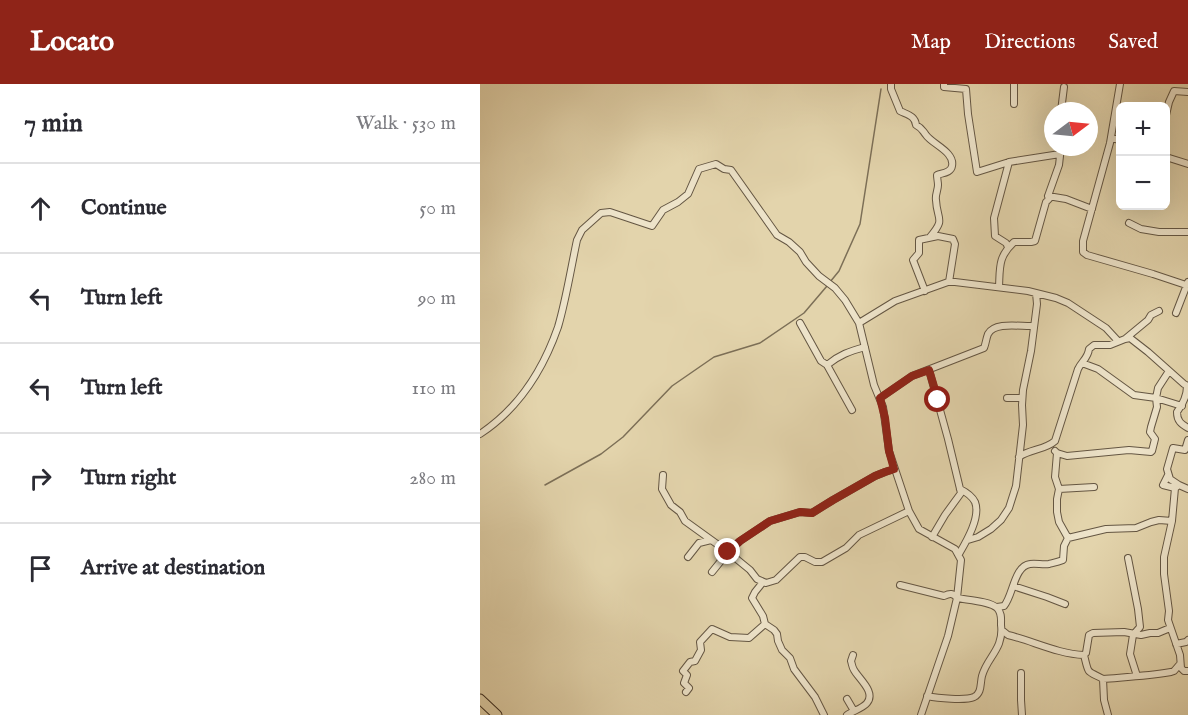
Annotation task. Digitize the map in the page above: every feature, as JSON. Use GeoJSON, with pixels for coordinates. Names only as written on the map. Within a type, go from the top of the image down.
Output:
{"type":"FeatureCollection","features":[{"type":"Feature","properties":{"kind":"highway"},"geometry":{"type":"LineString","coordinates":[[480,699],[497,715]]}},
{"type":"Feature","properties":{"kind":"street"},"geometry":{"type":"LineString","coordinates":[[891,84],[900,111],[912,116],[916,125],[948,154],[952,162],[950,171],[937,175],[938,188],[935,196],[940,219],[939,227],[930,237]]}},
{"type":"Feature","properties":{"kind":"street"},"geometry":{"type":"LineString","coordinates":[[944,84],[944,87],[966,89],[977,172],[1044,154]]}},
{"type":"Feature","properties":{"kind":"street"},"geometry":{"type":"LineString","coordinates":[[1014,84],[1014,104]]}},
{"type":"Feature","properties":{"kind":"street"},"geometry":{"type":"LineString","coordinates":[[1120,84],[1111,138],[1083,241],[1083,250],[1085,254],[1187,284],[1176,314]]}},
{"type":"Feature","properties":{"kind":"street"},"geometry":{"type":"LineString","coordinates":[[1170,84],[1172,97]]}},
{"type":"Feature","properties":{"kind":"street"},"geometry":{"type":"LineString","coordinates":[[1062,102],[1064,87]]}},
{"type":"Feature","properties":{"kind":"street"},"geometry":{"type":"LineString","coordinates":[[1169,102],[1174,91],[1188,92]]}},
{"type":"Feature","properties":{"kind":"street"},"geometry":{"type":"LineString","coordinates":[[1111,138],[1116,139]]}},
{"type":"Feature","properties":{"kind":"street"},"geometry":{"type":"LineString","coordinates":[[999,287],[1000,261],[1008,247],[1014,242],[1035,241],[1059,165],[1060,156]]}},
{"type":"Feature","properties":{"kind":"street"},"geometry":{"type":"LineString","coordinates":[[1170,158],[1188,164]]}},
{"type":"Feature","properties":{"kind":"street"},"geometry":{"type":"LineString","coordinates":[[1008,247],[995,236],[994,218],[1009,162]]}},
{"type":"Feature","properties":{"kind":"street"},"geometry":{"type":"LineString","coordinates":[[480,434],[492,426],[518,401],[544,362],[558,325],[577,240],[582,230],[601,213],[610,212],[652,226],[663,210],[688,194],[699,169],[716,164],[731,170],[777,235],[789,242],[819,276],[836,288],[859,323],[874,385],[885,418],[889,451],[909,511],[919,529],[955,549],[959,554],[961,570],[957,598],[948,636],[921,715]]}},
{"type":"Feature","properties":{"kind":"street"},"geometry":{"type":"LineString","coordinates":[[1048,196],[1066,199],[1092,209]]}},
{"type":"Feature","properties":{"kind":"street"},"geometry":{"type":"LineString","coordinates":[[1129,223],[1141,229],[1159,232],[1187,231]]}},
{"type":"Feature","properties":{"kind":"street"},"geometry":{"type":"LineString","coordinates":[[925,291],[913,260],[919,253],[919,240],[938,236],[955,241],[949,282]]}},
{"type":"Feature","properties":{"kind":"street"},"geometry":{"type":"LineString","coordinates":[[859,323],[895,301],[949,282],[1045,294],[1068,303],[1121,340]]}},
{"type":"Feature","properties":{"kind":"street"},"geometry":{"type":"LineString","coordinates":[[968,540],[978,537],[1001,520],[1009,508],[1016,486],[1023,426],[1022,398],[1031,351],[1031,328],[1037,304],[1036,293]]}},
{"type":"Feature","properties":{"kind":"street"},"geometry":{"type":"LineString","coordinates":[[1121,340],[1159,311]]}},
{"type":"Feature","properties":{"kind":"street"},"geometry":{"type":"LineString","coordinates":[[800,323],[852,410]]}},
{"type":"Feature","properties":{"kind":"street"},"geometry":{"type":"LineString","coordinates":[[880,398],[912,376],[984,348],[987,335],[992,330],[1013,325],[1031,328]]}},
{"type":"Feature","properties":{"kind":"street"},"geometry":{"type":"LineString","coordinates":[[1019,458],[1025,453],[1051,445],[1055,441],[1067,400],[1082,363],[1088,357],[1089,349],[1094,345],[1110,345],[1130,338],[1188,386],[1182,406],[1177,412],[1177,418],[1181,424],[1188,428]]}},
{"type":"Feature","properties":{"kind":"street"},"geometry":{"type":"LineString","coordinates":[[827,365],[845,353],[865,347]]}},
{"type":"Feature","properties":{"kind":"street"},"geometry":{"type":"LineString","coordinates":[[1082,363],[1098,369],[1134,395],[1156,398],[1182,406]]}},
{"type":"Feature","properties":{"kind":"street"},"geometry":{"type":"LineString","coordinates":[[929,370],[960,489],[960,495],[932,537]]}},
{"type":"Feature","properties":{"kind":"street"},"geometry":{"type":"LineString","coordinates":[[1051,445],[1057,453],[1067,456],[1128,450],[1151,452],[1155,439],[1150,432],[1150,427],[1156,407],[1158,388],[1169,371]]}},
{"type":"Feature","properties":{"kind":"street"},"geometry":{"type":"LineString","coordinates":[[1007,398],[1022,398]]}},
{"type":"Feature","properties":{"kind":"street"},"geometry":{"type":"LineString","coordinates":[[1188,440],[1187,450],[1173,448],[1167,469],[1170,479],[1177,487],[1188,489]]}},
{"type":"Feature","properties":{"kind":"street"},"geometry":{"type":"LineString","coordinates":[[1057,453],[1055,477],[1059,489],[1057,512],[1059,522],[1068,538]]}},
{"type":"Feature","properties":{"kind":"street"},"geometry":{"type":"LineString","coordinates":[[712,572],[740,541],[770,521],[800,512],[812,513],[875,476],[894,469]]}},
{"type":"Feature","properties":{"kind":"street"},"geometry":{"type":"LineString","coordinates":[[663,475],[662,489],[685,521],[728,552],[763,582],[770,583],[776,580],[800,557],[822,562],[846,548],[859,535],[909,511]]}},
{"type":"Feature","properties":{"kind":"street"},"geometry":{"type":"LineString","coordinates":[[1059,489],[1094,486]]}},
{"type":"Feature","properties":{"kind":"street"},"geometry":{"type":"LineString","coordinates":[[1177,487],[1164,557],[1164,574],[1168,620],[1180,655],[1181,668],[1188,671]]}},
{"type":"Feature","properties":{"kind":"street"},"geometry":{"type":"LineString","coordinates":[[959,554],[968,540],[977,511],[972,497],[960,489]]}},
{"type":"Feature","properties":{"kind":"street"},"geometry":{"type":"LineString","coordinates":[[1068,538],[1106,529],[1136,528],[1159,520],[1172,521]]}},
{"type":"Feature","properties":{"kind":"street"},"geometry":{"type":"LineString","coordinates":[[997,607],[1004,606],[1009,601],[1013,586],[1024,566],[1050,564],[1063,560],[1064,546],[1068,538]]}},
{"type":"Feature","properties":{"kind":"street"},"geometry":{"type":"LineString","coordinates":[[688,557],[699,543],[711,540]]}},
{"type":"Feature","properties":{"kind":"street"},"geometry":{"type":"LineString","coordinates":[[1128,558],[1140,627],[1133,634],[1130,654],[1137,676]]}},
{"type":"Feature","properties":{"kind":"street"},"geometry":{"type":"LineString","coordinates":[[763,582],[753,598],[765,624],[777,634],[782,650],[790,658],[794,669],[815,697],[824,715]]}},
{"type":"Feature","properties":{"kind":"street"},"geometry":{"type":"LineString","coordinates":[[900,585],[944,596],[950,593],[957,598],[991,603],[997,607],[1002,617],[1003,631],[998,650],[982,676],[980,689],[975,696],[939,699],[927,696]]}},
{"type":"Feature","properties":{"kind":"street"},"geometry":{"type":"LineString","coordinates":[[1013,586],[1065,604]]}},
{"type":"Feature","properties":{"kind":"street"},"geometry":{"type":"LineString","coordinates":[[686,692],[689,688],[684,682],[687,675],[683,671],[690,662],[695,661],[701,650],[700,642],[713,628],[730,637],[749,638],[765,624]]}},
{"type":"Feature","properties":{"kind":"street"},"geometry":{"type":"LineString","coordinates":[[1170,628],[1158,633],[1093,633],[1088,637],[1084,655],[1088,672],[1103,680],[1143,677],[1171,672],[1180,664]]}},
{"type":"Feature","properties":{"kind":"street"},"geometry":{"type":"LineString","coordinates":[[1003,631],[1008,635],[1084,655]]}},
{"type":"Feature","properties":{"kind":"street"},"geometry":{"type":"LineString","coordinates":[[1176,644],[1188,640]]}},
{"type":"Feature","properties":{"kind":"street"},"geometry":{"type":"LineString","coordinates":[[847,715],[866,704],[870,694],[850,661],[854,655]]}},
{"type":"Feature","properties":{"kind":"street"},"geometry":{"type":"LineString","coordinates":[[1021,673],[1022,715]]}},
{"type":"Feature","properties":{"kind":"street"},"geometry":{"type":"LineString","coordinates":[[1103,680],[1104,700],[1108,715]]}},
{"type":"Feature","properties":{"kind":"street"},"geometry":{"type":"LineString","coordinates":[[846,699],[854,711]]}},
{"type":"Feature","properties":{"kind":"waterway"},"geometry":{"type":"LineString","coordinates":[[830,282],[839,271],[860,224],[881,89]]}},
{"type":"Feature","properties":{"kind":"waterway"},"geometry":{"type":"LineString","coordinates":[[545,485],[601,454],[623,437],[672,386],[714,357],[760,343],[804,313],[827,286]]}},
{"type":"Feature","properties":{"kind":"route"},"geometry":{"type":"LineString","coordinates":[[728,552],[770,521],[800,512],[812,513],[875,476],[894,469],[880,398],[912,376],[929,370],[938,400]]}}]}
